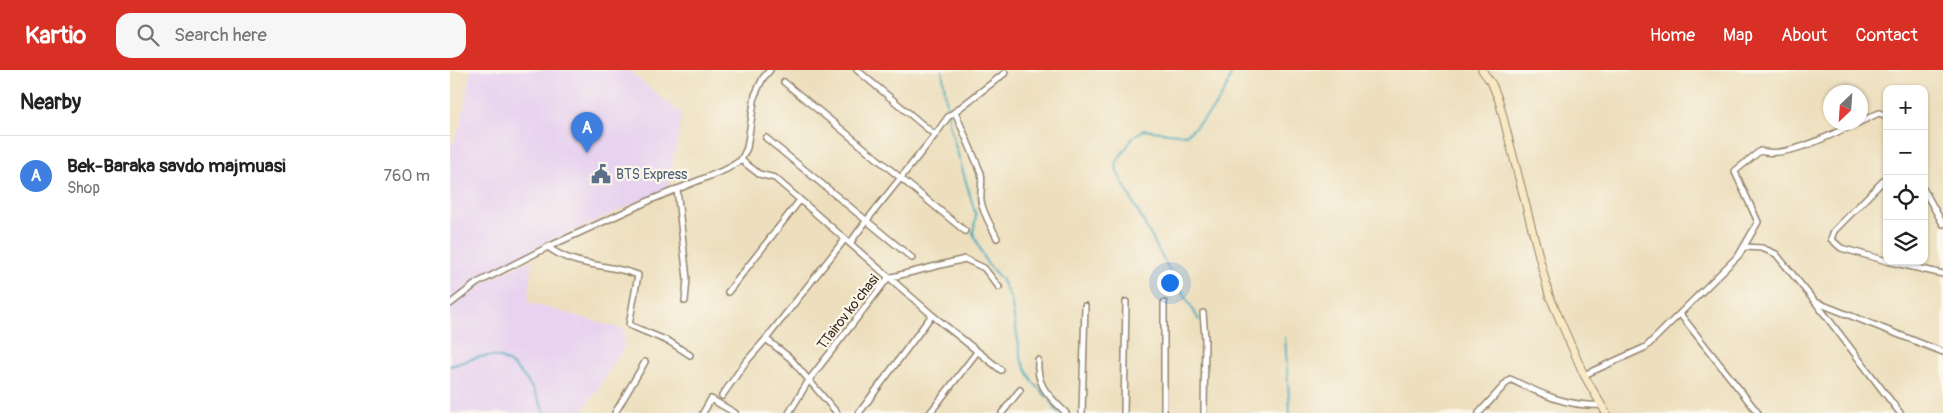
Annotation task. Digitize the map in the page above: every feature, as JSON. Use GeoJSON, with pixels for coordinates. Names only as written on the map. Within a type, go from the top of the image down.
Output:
{"type":"FeatureCollection","features":[{"type":"Feature","properties":{"kind":"street"},"geometry":{"type":"LineString","coordinates":[[450,304],[477,283],[548,247],[677,189],[727,169],[742,160],[747,148],[755,95],[763,78],[770,70]]}},
{"type":"Feature","properties":{"kind":"street"},"geometry":{"type":"LineString","coordinates":[[857,70],[935,135]]}},
{"type":"Feature","properties":{"kind":"street"},"geometry":{"type":"LineString","coordinates":[[1482,70],[1492,84],[1499,101],[1549,295],[1584,374],[1606,413]]}},
{"type":"Feature","properties":{"kind":"street"},"geometry":{"type":"LineString","coordinates":[[850,243],[948,118],[1005,73]]}},
{"type":"Feature","properties":{"kind":"street"},"geometry":{"type":"LineString","coordinates":[[784,82],[965,231]]}},
{"type":"Feature","properties":{"kind":"street"},"geometry":{"type":"LineString","coordinates":[[955,112],[981,173],[980,198],[997,238]]}},
{"type":"Feature","properties":{"kind":"street"},"geometry":{"type":"LineString","coordinates":[[1868,118],[1879,113],[1883,114]]}},
{"type":"Feature","properties":{"kind":"street"},"geometry":{"type":"LineString","coordinates":[[1584,374],[1646,347],[1739,255],[1758,222],[1736,171],[1760,151],[1778,153],[1796,148],[1840,130]]}},
{"type":"Feature","properties":{"kind":"street"},"geometry":{"type":"LineString","coordinates":[[766,138],[912,258]]}},
{"type":"Feature","properties":{"kind":"street"},"geometry":{"type":"LineString","coordinates":[[742,160],[759,174],[775,178],[888,278],[977,352],[1002,370]]}},
{"type":"Feature","properties":{"kind":"street"},"geometry":{"type":"LineString","coordinates":[[1883,181],[1834,231],[1831,239],[1841,248],[1883,260]]}},
{"type":"Feature","properties":{"kind":"street"},"geometry":{"type":"LineString","coordinates":[[677,189],[687,279],[685,301]]}},
{"type":"Feature","properties":{"kind":"street"},"geometry":{"type":"LineString","coordinates":[[1928,197],[1943,224]]}},
{"type":"Feature","properties":{"kind":"street"},"geometry":{"type":"LineString","coordinates":[[728,292],[800,200]]}},
{"type":"Feature","properties":{"kind":"street"},"geometry":{"type":"LineString","coordinates":[[722,396],[745,363],[845,239]]}},
{"type":"Feature","properties":{"kind":"street"},"geometry":{"type":"LineString","coordinates":[[548,247],[558,255],[577,261],[638,275],[629,325],[664,339],[690,356]]}},
{"type":"Feature","properties":{"kind":"street"},"geometry":{"type":"LineString","coordinates":[[1744,247],[1762,248],[1776,254],[1900,413]]}},
{"type":"Feature","properties":{"kind":"street","name":"T.Tairov ko'chasi"},"geometry":{"type":"LineString","coordinates":[[789,413],[809,380],[888,278],[965,259],[984,268],[999,287]]}},
{"type":"Feature","properties":{"kind":"street"},"geometry":{"type":"LineString","coordinates":[[1904,265],[1943,274]]}},
{"type":"Feature","properties":{"kind":"street"},"geometry":{"type":"LineString","coordinates":[[1124,413],[1126,302]]}},
{"type":"Feature","properties":{"kind":"street"},"geometry":{"type":"LineString","coordinates":[[1164,303],[1164,413]]}},
{"type":"Feature","properties":{"kind":"street"},"geometry":{"type":"LineString","coordinates":[[1816,303],[1943,352]]}},
{"type":"Feature","properties":{"kind":"street"},"geometry":{"type":"LineString","coordinates":[[1082,413],[1086,306]]}},
{"type":"Feature","properties":{"kind":"street"},"geometry":{"type":"LineString","coordinates":[[1203,313],[1205,338],[1204,413]]}},
{"type":"Feature","properties":{"kind":"street"},"geometry":{"type":"LineString","coordinates":[[1680,314],[1758,413]]}},
{"type":"Feature","properties":{"kind":"street"},"geometry":{"type":"LineString","coordinates":[[859,413],[932,315]]}},
{"type":"Feature","properties":{"kind":"street"},"geometry":{"type":"LineString","coordinates":[[766,339],[790,358],[837,413]]}},
{"type":"Feature","properties":{"kind":"street"},"geometry":{"type":"LineString","coordinates":[[930,413],[977,352]]}},
{"type":"Feature","properties":{"kind":"street"},"geometry":{"type":"LineString","coordinates":[[1038,360],[1038,375],[1044,390],[1066,413]]}},
{"type":"Feature","properties":{"kind":"street"},"geometry":{"type":"LineString","coordinates":[[615,413],[645,362]]}},
{"type":"Feature","properties":{"kind":"street"},"geometry":{"type":"LineString","coordinates":[[1478,413],[1510,378],[1554,400],[1588,406],[1600,405]]}},
{"type":"Feature","properties":{"kind":"street"},"geometry":{"type":"LineString","coordinates":[[1002,413],[1020,390]]}},
{"type":"Feature","properties":{"kind":"street"},"geometry":{"type":"LineString","coordinates":[[703,413],[711,399],[735,413]]}},
{"type":"Feature","properties":{"kind":"shaded area"},"geometry":{"type":"Polygon","coordinates":[[[471,70],[628,70],[682,114],[668,188],[568,234],[476,281],[450,302],[450,144],[452,144],[461,124],[471,70]]]}},
{"type":"Feature","properties":{"kind":"shaded area"},"geometry":{"type":"Polygon","coordinates":[[[532,259],[528,302],[623,329],[625,346],[582,413],[450,413],[450,308],[480,284],[532,259]]]}},
{"type":"Feature","properties":{"kind":"waterway"},"geometry":{"type":"LineString","coordinates":[[942,70],[950,127],[976,216],[973,233],[986,262],[1001,279],[1011,299],[1021,359],[1032,381],[1047,397]]}},
{"type":"Feature","properties":{"kind":"waterway"},"geometry":{"type":"LineString","coordinates":[[1199,320],[1167,266],[1117,172],[1116,163],[1134,136],[1144,130],[1186,135],[1221,98],[1232,70]]}},
{"type":"Feature","properties":{"kind":"waterway"},"geometry":{"type":"LineString","coordinates":[[1285,337],[1290,413]]}},
{"type":"Feature","properties":{"kind":"waterway"},"geometry":{"type":"LineString","coordinates":[[450,366],[483,356],[498,357],[507,361],[516,368],[530,385],[545,413]]}},
{"type":"Feature","properties":{"kind":"waterway"},"geometry":{"type":"LineString","coordinates":[[1050,400],[1058,413]]}},
{"type":"Feature","properties":{"kind":"place","name":"Bek-Baraka savdo majmuasi"},"geometry":{"type":"Point","coordinates":[587,153]}},
{"type":"Feature","properties":{"kind":"place","name":"BTS Express"},"geometry":{"type":"Point","coordinates":[601,174]}}]}
